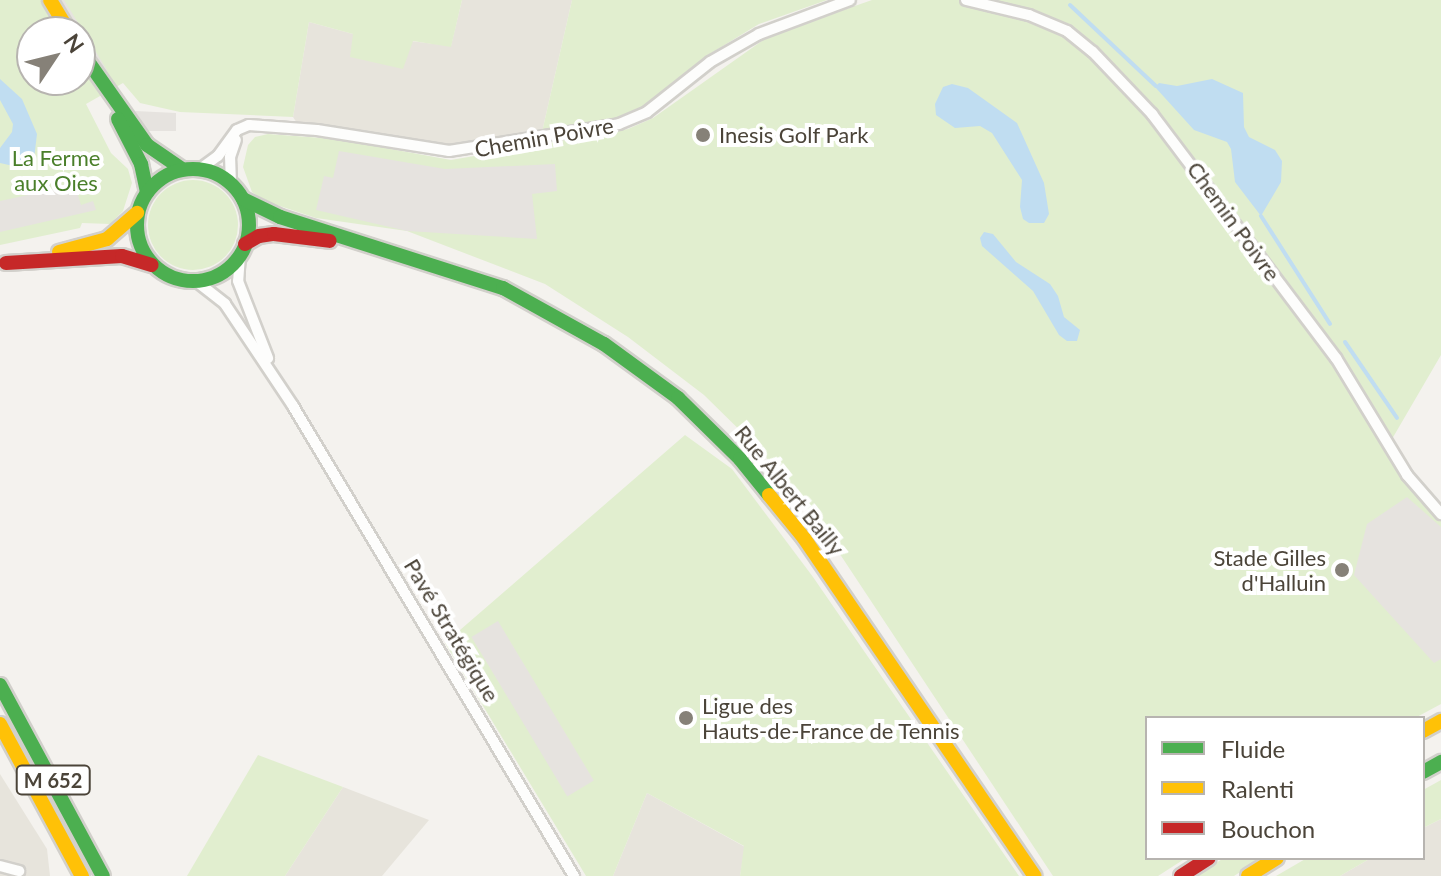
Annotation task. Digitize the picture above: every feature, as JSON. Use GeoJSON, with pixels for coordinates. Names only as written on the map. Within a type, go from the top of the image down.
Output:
{"type":"FeatureCollection","features":[{"type":"Feature","properties":{"kind":"main road"},"geometry":{"type":"LineString","coordinates":[[96,76],[141,164],[147,192]]}},
{"type":"Feature","properties":{"kind":"main road"},"geometry":{"type":"LineString","coordinates":[[102,86],[151,150],[182,169]]}},
{"type":"Feature","properties":{"kind":"main road"},"geometry":{"type":"LineString","coordinates":[[182,169],[200,169],[231,184],[243,199],[249,218],[243,250],[225,271],[196,281],[175,278],[139,259],[122,256],[3,264],[98,243],[115,235],[137,213],[147,192],[162,177],[182,169]]}},
{"type":"Feature","properties":{"kind":"main road","name":"Rue Albert Bailly"},"geometry":{"type":"LineString","coordinates":[[243,199],[271,214],[477,277],[552,312],[629,361],[701,419],[740,459],[819,558],[1035,876]]}},
{"type":"Feature","properties":{"kind":"main road"},"geometry":{"type":"LineString","coordinates":[[137,213],[139,243],[156,267]]}},
{"type":"Feature","properties":{"kind":"main road","name":"Rue Albert Bailly"},"geometry":{"type":"LineString","coordinates":[[243,250],[264,235],[290,235],[402,255]]}},
{"type":"Feature","properties":{"kind":"main road","name":"M 652"},"geometry":{"type":"LineString","coordinates":[[0,685],[105,876]]}},
{"type":"Feature","properties":{"kind":"main road","name":"M 652"},"geometry":{"type":"LineString","coordinates":[[0,724],[82,876]]}},
{"type":"Feature","properties":{"kind":"main road"},"geometry":{"type":"LineString","coordinates":[[1181,876],[1206,860]]}},
{"type":"Feature","properties":{"kind":"main road"},"geometry":{"type":"LineString","coordinates":[[1248,876],[1274,860]]}},
{"type":"Feature","properties":{"kind":"street","name":"Chemin Poivre"},"geometry":{"type":"LineString","coordinates":[[255,124],[317,130],[449,151],[612,126],[647,112],[710,62],[759,34],[850,0]]}},
{"type":"Feature","properties":{"kind":"street","name":"Chemin Poivre"},"geometry":{"type":"LineString","coordinates":[[966,0],[1029,15],[1067,31],[1093,52],[1152,114],[1336,358],[1407,475],[1441,514]]}},
{"type":"Feature","properties":{"kind":"street"},"geometry":{"type":"LineString","coordinates":[[200,169],[218,156],[237,130],[255,124]]}},
{"type":"Feature","properties":{"kind":"street"},"geometry":{"type":"LineString","coordinates":[[231,184],[232,146],[244,129],[255,124]]}},
{"type":"Feature","properties":{"kind":"street","name":"Pavé Stratégique"},"geometry":{"type":"LineString","coordinates":[[243,250],[237,273],[247,311],[293,406]]}},
{"type":"Feature","properties":{"kind":"street","name":"Pavé Stratégique"},"geometry":{"type":"LineString","coordinates":[[196,281],[225,304],[293,406],[574,876]]}},
{"type":"Feature","properties":{"kind":"street"},"geometry":{"type":"LineString","coordinates":[[0,866],[19,871]]}},
{"type":"Feature","properties":{"kind":"shaded area"},"geometry":{"type":"Polygon","coordinates":[[[58,0],[64,0],[74,16],[68,16],[58,0]]]}},
{"type":"Feature","properties":{"kind":"shaded area"},"geometry":{"type":"Polygon","coordinates":[[[462,0],[572,0],[542,132],[473,147],[423,145],[297,123],[293,117],[309,22],[353,34],[451,46],[462,0]]]}},
{"type":"Feature","properties":{"kind":"shaded area"},"geometry":{"type":"Polygon","coordinates":[[[96,52],[107,70],[102,73],[96,63],[96,52]]]}},
{"type":"Feature","properties":{"kind":"shaded area"},"geometry":{"type":"Polygon","coordinates":[[[135,111],[176,113],[176,131],[147,131],[135,111]]]}},
{"type":"Feature","properties":{"kind":"shaded area"},"geometry":{"type":"Polygon","coordinates":[[[339,151],[445,169],[555,164],[557,191],[532,194],[537,239],[407,231],[316,210],[324,176],[333,178],[339,151]]]}},
{"type":"Feature","properties":{"kind":"shaded area"},"geometry":{"type":"Polygon","coordinates":[[[75,185],[81,205],[93,201],[96,210],[0,232],[0,201],[75,185]]]}},
{"type":"Feature","properties":{"kind":"shaded area"},"geometry":{"type":"Polygon","coordinates":[[[1407,497],[1441,527],[1441,659],[1434,663],[1354,575],[1367,524],[1407,497]]]}},
{"type":"Feature","properties":{"kind":"shaded area"},"geometry":{"type":"Polygon","coordinates":[[[498,621],[594,780],[567,796],[471,637],[498,621]]]}},
{"type":"Feature","properties":{"kind":"shaded area"},"geometry":{"type":"Polygon","coordinates":[[[0,774],[47,849],[50,876],[0,876],[0,774]]]}},
{"type":"Feature","properties":{"kind":"shaded area"},"geometry":{"type":"Polygon","coordinates":[[[343,787],[429,820],[382,876],[285,876],[343,787]]]}},
{"type":"Feature","properties":{"kind":"shaded area"},"geometry":{"type":"Polygon","coordinates":[[[647,793],[745,847],[740,876],[613,876],[647,793]]]}},
{"type":"Feature","properties":{"kind":"shaded area"},"geometry":{"type":"Polygon","coordinates":[[[1441,819],[1441,876],[1340,876],[1368,860],[1425,860],[1425,827],[1441,819]]]}},
{"type":"Feature","properties":{"kind":"green space","name":"La Ferme aux Oies"},"geometry":{"type":"Polygon","coordinates":[[[0,0],[462,0],[451,47],[413,41],[403,69],[350,57],[353,34],[309,22],[293,117],[180,112],[140,103],[123,83],[86,104],[111,153],[128,169],[132,183],[123,211],[110,224],[82,223],[80,228],[0,245],[0,0]]]}},
{"type":"Feature","properties":{"kind":"green space"},"geometry":{"type":"Polygon","coordinates":[[[572,0],[827,0],[759,24],[708,55],[637,112],[620,119],[542,132],[572,0]]]}},
{"type":"Feature","properties":{"kind":"green space","name":"Inesis Golf Park"},"geometry":{"type":"Polygon","coordinates":[[[872,0],[1441,0],[1441,355],[1392,439],[1441,506],[1441,704],[1419,716],[1145,716],[1145,860],[1183,860],[1158,876],[1053,876],[818,521],[761,451],[704,395],[628,337],[545,284],[407,231],[316,218],[265,201],[252,192],[243,167],[248,145],[255,137],[268,134],[336,139],[451,160],[628,129],[653,118],[769,36],[872,0]]]}},
{"type":"Feature","properties":{"kind":"green space"},"geometry":{"type":"Polygon","coordinates":[[[184,180],[202,180],[218,187],[231,200],[238,216],[238,234],[231,250],[218,263],[202,270],[184,270],[168,263],[155,250],[148,234],[148,216],[155,200],[168,187],[184,180]]]}},
{"type":"Feature","properties":{"kind":"green space","name":"Ligue des Hauts-de-France de Tennis"},"geometry":{"type":"Polygon","coordinates":[[[685,435],[732,469],[813,577],[1019,876],[740,876],[744,846],[647,793],[613,876],[586,876],[445,643],[685,435]]]}},
{"type":"Feature","properties":{"kind":"green space"},"geometry":{"type":"Polygon","coordinates":[[[258,755],[343,787],[285,876],[187,876],[258,755]]]}},
{"type":"Feature","properties":{"kind":"green space"},"geometry":{"type":"Polygon","coordinates":[[[1441,780],[1441,819],[1425,827],[1425,789],[1441,780]]]}},
{"type":"Feature","properties":{"kind":"green space"},"geometry":{"type":"Polygon","coordinates":[[[1221,860],[1259,860],[1234,876],[1195,876],[1221,860]]]}},
{"type":"Feature","properties":{"kind":"green space"},"geometry":{"type":"Polygon","coordinates":[[[1304,860],[1368,860],[1340,876],[1276,876],[1304,860]]]}},
{"type":"Feature","properties":{"kind":"water"},"geometry":{"type":"Polygon","coordinates":[[[0,79],[22,99],[37,134],[34,159],[18,167],[0,163],[0,148],[12,132],[13,124],[0,100],[0,79]]]}},
{"type":"Feature","properties":{"kind":"water"},"geometry":{"type":"Polygon","coordinates":[[[1212,79],[1243,93],[1244,127],[1249,137],[1275,150],[1282,161],[1281,182],[1261,216],[1235,182],[1231,149],[1227,142],[1194,130],[1155,87],[1159,83],[1177,86],[1212,79]]]}},
{"type":"Feature","properties":{"kind":"water"},"geometry":{"type":"Polygon","coordinates":[[[952,84],[968,88],[1017,123],[1044,183],[1049,214],[1044,223],[1029,223],[1023,219],[1020,207],[1022,180],[992,133],[980,126],[955,128],[936,115],[935,104],[943,87],[952,84]]]}},
{"type":"Feature","properties":{"kind":"water"},"geometry":{"type":"Polygon","coordinates":[[[984,232],[993,234],[1016,262],[1050,284],[1058,296],[1064,317],[1080,330],[1077,341],[1067,341],[1059,335],[1033,291],[982,246],[980,238],[984,232]]]}},
{"type":"Feature","properties":{"kind":"waterway"},"geometry":{"type":"LineString","coordinates":[[1070,5],[1156,86]]}},
{"type":"Feature","properties":{"kind":"waterway"},"geometry":{"type":"LineString","coordinates":[[1261,216],[1330,324]]}},
{"type":"Feature","properties":{"kind":"waterway"},"geometry":{"type":"LineString","coordinates":[[1345,342],[1397,418]]}},
{"type":"Feature","properties":{"kind":"traffic: fast"},"geometry":{"type":"LineString","coordinates":[[96,73],[147,145],[182,169]]}},
{"type":"Feature","properties":{"kind":"traffic: fast"},"geometry":{"type":"LineString","coordinates":[[118,119],[141,164],[147,192]]}},
{"type":"Feature","properties":{"kind":"traffic: fast"},"geometry":{"type":"LineString","coordinates":[[193,169],[215,173],[233,185],[245,203],[249,225],[245,247],[233,265],[215,277],[193,281],[171,277],[153,265],[141,247],[137,225],[141,203],[153,185],[171,173],[193,169]]}},
{"type":"Feature","properties":{"kind":"traffic: fast"},"geometry":{"type":"LineString","coordinates":[[243,199],[280,217],[503,288],[604,344],[678,398],[740,459],[769,495]]}},
{"type":"Feature","properties":{"kind":"traffic: fast"},"geometry":{"type":"LineString","coordinates":[[0,685],[103,876]]}},
{"type":"Feature","properties":{"kind":"traffic: fast"},"geometry":{"type":"LineString","coordinates":[[1425,771],[1441,762]]}},
{"type":"Feature","properties":{"kind":"traffic: slow"},"geometry":{"type":"LineString","coordinates":[[50,0],[60,16]]}},
{"type":"Feature","properties":{"kind":"traffic: slow"},"geometry":{"type":"LineString","coordinates":[[59,252],[107,239],[137,213]]}},
{"type":"Feature","properties":{"kind":"traffic: slow"},"geometry":{"type":"LineString","coordinates":[[769,495],[804,538],[1035,876]]}},
{"type":"Feature","properties":{"kind":"traffic: slow"},"geometry":{"type":"LineString","coordinates":[[1425,730],[1441,721]]}},
{"type":"Feature","properties":{"kind":"traffic: slow"},"geometry":{"type":"LineString","coordinates":[[0,724],[82,876]]}},
{"type":"Feature","properties":{"kind":"traffic: slow"},"geometry":{"type":"LineString","coordinates":[[1248,876],[1274,860]]}},
{"type":"Feature","properties":{"kind":"traffic: jam"},"geometry":{"type":"LineString","coordinates":[[245,244],[259,236],[274,234],[330,241]]}},
{"type":"Feature","properties":{"kind":"traffic: jam"},"geometry":{"type":"LineString","coordinates":[[6,263],[122,256],[152,265]]}},
{"type":"Feature","properties":{"kind":"traffic: jam"},"geometry":{"type":"LineString","coordinates":[[1181,876],[1206,860]]}},
{"type":"Feature","properties":{"kind":"place","name":"Inesis Golf Park"},"geometry":{"type":"Point","coordinates":[703,135]}},
{"type":"Feature","properties":{"kind":"place","name":"Stade Gilles d'Halluin"},"geometry":{"type":"Point","coordinates":[1342,570]}},
{"type":"Feature","properties":{"kind":"place","name":"Ligue des Hauts-de-France de Tennis"},"geometry":{"type":"Point","coordinates":[686,718]}}]}
